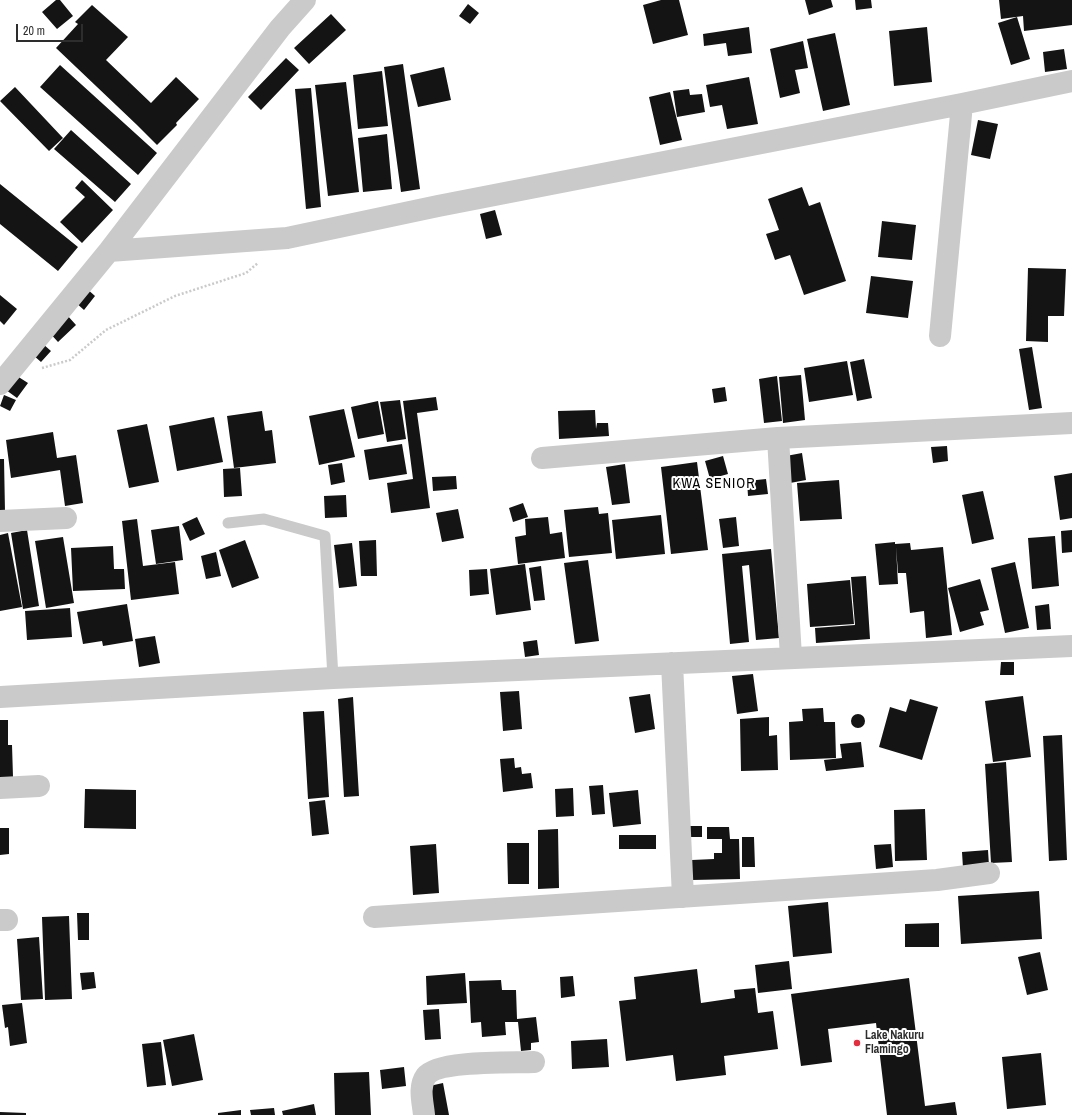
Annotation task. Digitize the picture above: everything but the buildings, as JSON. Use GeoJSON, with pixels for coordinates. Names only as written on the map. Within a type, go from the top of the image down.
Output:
{"type":"FeatureCollection","features":[{"type":"Feature","properties":{"kind":"street"},"geometry":{"type":"LineString","coordinates":[[6,377],[109,251],[280,28],[305,0]]}},
{"type":"Feature","properties":{"kind":"street"},"geometry":{"type":"LineString","coordinates":[[109,251],[287,238],[438,206],[962,104],[1072,81]]}},
{"type":"Feature","properties":{"kind":"street"},"geometry":{"type":"LineString","coordinates":[[940,336],[962,104]]}},
{"type":"Feature","properties":{"kind":"street"},"geometry":{"type":"LineString","coordinates":[[542,458],[778,438],[1072,423]]}},
{"type":"Feature","properties":{"kind":"street"},"geometry":{"type":"LineString","coordinates":[[778,438],[791,657]]}},
{"type":"Feature","properties":{"kind":"street"},"geometry":{"type":"LineString","coordinates":[[0,521],[66,518]]}},
{"type":"Feature","properties":{"kind":"street"},"geometry":{"type":"LineString","coordinates":[[0,697],[333,678],[672,662],[1072,646]]}},
{"type":"Feature","properties":{"kind":"street"},"geometry":{"type":"LineString","coordinates":[[672,662],[683,897]]}},
{"type":"Feature","properties":{"kind":"street"},"geometry":{"type":"LineString","coordinates":[[0,788],[39,786]]}},
{"type":"Feature","properties":{"kind":"street"},"geometry":{"type":"LineString","coordinates":[[374,917],[937,880],[989,873]]}},
{"type":"Feature","properties":{"kind":"street"},"geometry":{"type":"LineString","coordinates":[[424,1115],[421,1090],[426,1076],[436,1069],[453,1065],[534,1062]]}},
{"type":"Feature","properties":{"kind":"lane"},"geometry":{"type":"LineString","coordinates":[[228,523],[264,519],[325,536],[333,678]]}},
{"type":"Feature","properties":{"kind":"path"},"geometry":{"type":"LineString","coordinates":[[6,377],[70,360],[106,330],[174,296],[246,273],[287,238]]}},
{"type":"Feature","properties":{"kind":"place","name":"Lake Nakuru Flamingo"},"geometry":{"type":"Point","coordinates":[857,1043]}},
{"type":"Feature","properties":{"kind":"district","name":"KWA SENIOR"},"geometry":{"type":"Point","coordinates":[714,484]}}]}
